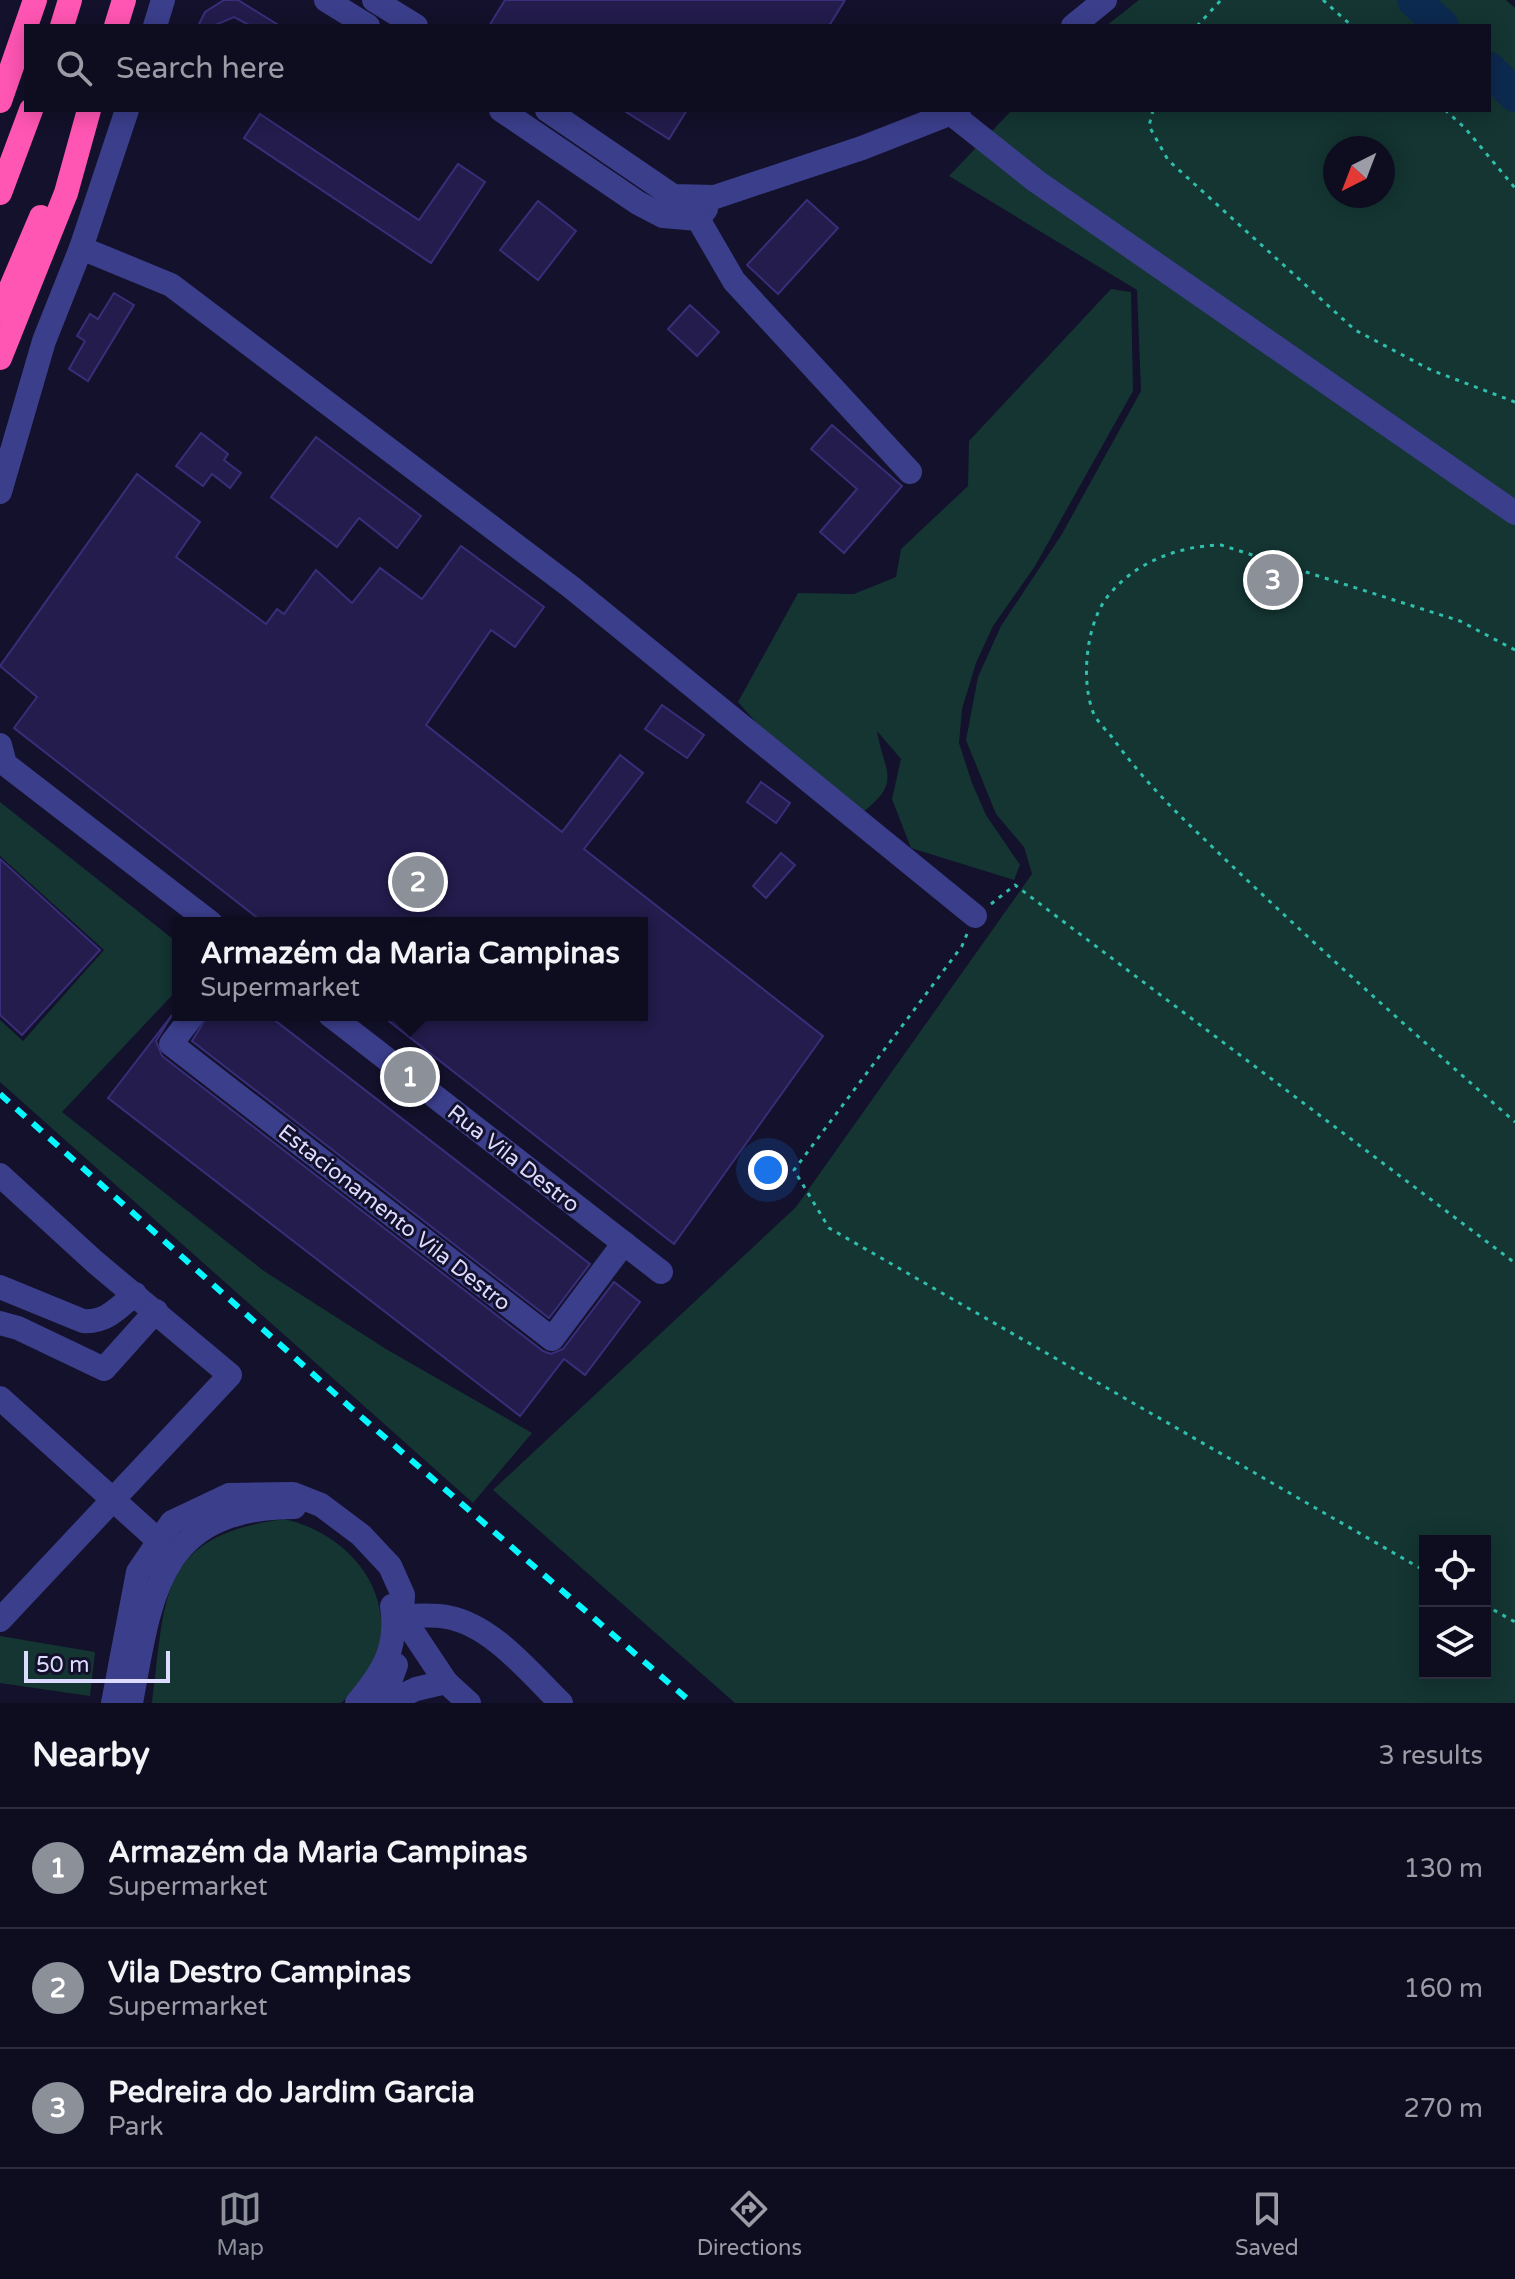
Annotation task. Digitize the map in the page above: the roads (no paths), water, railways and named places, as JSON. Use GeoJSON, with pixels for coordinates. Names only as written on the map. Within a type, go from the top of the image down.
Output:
{"type":"FeatureCollection","features":[{"type":"Feature","properties":{"kind":"highway"},"geometry":{"type":"LineString","coordinates":[[0,100],[25,0]]}},
{"type":"Feature","properties":{"kind":"highway"},"geometry":{"type":"LineString","coordinates":[[27,24],[35,0]]}},
{"type":"Feature","properties":{"kind":"highway"},"geometry":{"type":"LineString","coordinates":[[63,24],[70,0]]}},
{"type":"Feature","properties":{"kind":"highway"},"geometry":{"type":"LineString","coordinates":[[117,24],[124,0]]}},
{"type":"Feature","properties":{"kind":"highway"},"geometry":{"type":"LineString","coordinates":[[0,100],[24,31]]}},
{"type":"Feature","properties":{"kind":"highway"},"geometry":{"type":"LineString","coordinates":[[0,193],[30,112]]}},
{"type":"Feature","properties":{"kind":"highway"},"geometry":{"type":"LineString","coordinates":[[0,313],[88,113]]}},
{"type":"Feature","properties":{"kind":"highway"},"geometry":{"type":"LineString","coordinates":[[0,358],[66,193],[88,113]]}},
{"type":"Feature","properties":{"kind":"street"},"geometry":{"type":"LineString","coordinates":[[156,24],[163,0]]}},
{"type":"Feature","properties":{"kind":"street"},"geometry":{"type":"LineString","coordinates":[[326,0],[365,24]]}},
{"type":"Feature","properties":{"kind":"street"},"geometry":{"type":"LineString","coordinates":[[374,0],[413,24]]}},
{"type":"Feature","properties":{"kind":"street"},"geometry":{"type":"LineString","coordinates":[[1075,24],[1105,0]]}},
{"type":"Feature","properties":{"kind":"street"},"geometry":{"type":"LineString","coordinates":[[0,492],[44,341],[81,248],[126,112]]}},
{"type":"Feature","properties":{"kind":"street"},"geometry":{"type":"LineString","coordinates":[[504,112],[638,203],[663,216],[702,205],[956,112],[1036,181],[1515,513]]}},
{"type":"Feature","properties":{"kind":"street"},"geometry":{"type":"LineString","coordinates":[[550,112],[673,196],[702,205],[734,281],[910,472]]}},
{"type":"Feature","properties":{"kind":"street"},"geometry":{"type":"LineString","coordinates":[[81,248],[171,285],[571,587],[975,916]]}},
{"type":"Feature","properties":{"kind":"street"},"geometry":{"type":"LineString","coordinates":[[2,758],[203,917]]}},
{"type":"Feature","properties":{"kind":"street","name":"Estacionamento Vila Destro"},"geometry":{"type":"LineString","coordinates":[[188,1021],[171,1044],[552,1339],[624,1243]]}},
{"type":"Feature","properties":{"kind":"street","name":"Rua Vila Destro"},"geometry":{"type":"LineString","coordinates":[[338,1021],[661,1272]]}},
{"type":"Feature","properties":{"kind":"street"},"geometry":{"type":"LineString","coordinates":[[0,1175],[230,1375],[0,1620]]}},
{"type":"Feature","properties":{"kind":"street"},"geometry":{"type":"LineString","coordinates":[[0,1287],[83,1321],[95,1322],[108,1317],[135,1294]]}},
{"type":"Feature","properties":{"kind":"street"},"geometry":{"type":"LineString","coordinates":[[0,1323],[18,1328],[104,1369],[156,1311]]}},
{"type":"Feature","properties":{"kind":"street"},"geometry":{"type":"LineString","coordinates":[[0,1398],[166,1547]]}},
{"type":"Feature","properties":{"kind":"street"},"geometry":{"type":"LineString","coordinates":[[131,1703],[151,1603],[172,1522],[229,1495],[293,1494],[321,1505],[361,1535],[390,1566],[403,1595],[397,1663],[384,1703]]}},
{"type":"Feature","properties":{"kind":"street"},"geometry":{"type":"LineString","coordinates":[[113,1703],[138,1572],[166,1547],[223,1520],[273,1507],[295,1507],[317,1516],[380,1574],[391,1598],[396,1635],[383,1668],[357,1703]]}},
{"type":"Feature","properties":{"kind":"street"},"geometry":{"type":"LineString","coordinates":[[402,1616],[446,1682],[469,1703]]}},
{"type":"Feature","properties":{"kind":"street"},"geometry":{"type":"LineString","coordinates":[[402,1616],[446,1617],[466,1623],[496,1642],[561,1703]]}},
{"type":"Feature","properties":{"kind":"street"},"geometry":{"type":"LineString","coordinates":[[384,1703],[416,1689],[446,1682]]}},
{"type":"Feature","properties":{"kind":"waterway"},"geometry":{"type":"LineString","coordinates":[[1414,0],[1440,24]]}},
{"type":"Feature","properties":{"kind":"waterway"},"geometry":{"type":"LineString","coordinates":[[1491,71],[1515,95]]}},
{"type":"Feature","properties":{"kind":"railway"},"geometry":{"type":"LineString","coordinates":[[0,1094],[351,1408],[692,1703]]}},
{"type":"Feature","properties":{"kind":"place","name":"Pedreira do Jardim Garcia"},"geometry":{"type":"Point","coordinates":[1273,580]}},
{"type":"Feature","properties":{"kind":"place","name":"Vila Destro Campinas"},"geometry":{"type":"Point","coordinates":[418,882]}},
{"type":"Feature","properties":{"kind":"place","name":"Armazém da Maria Campinas"},"geometry":{"type":"Point","coordinates":[410,1077]}}]}
